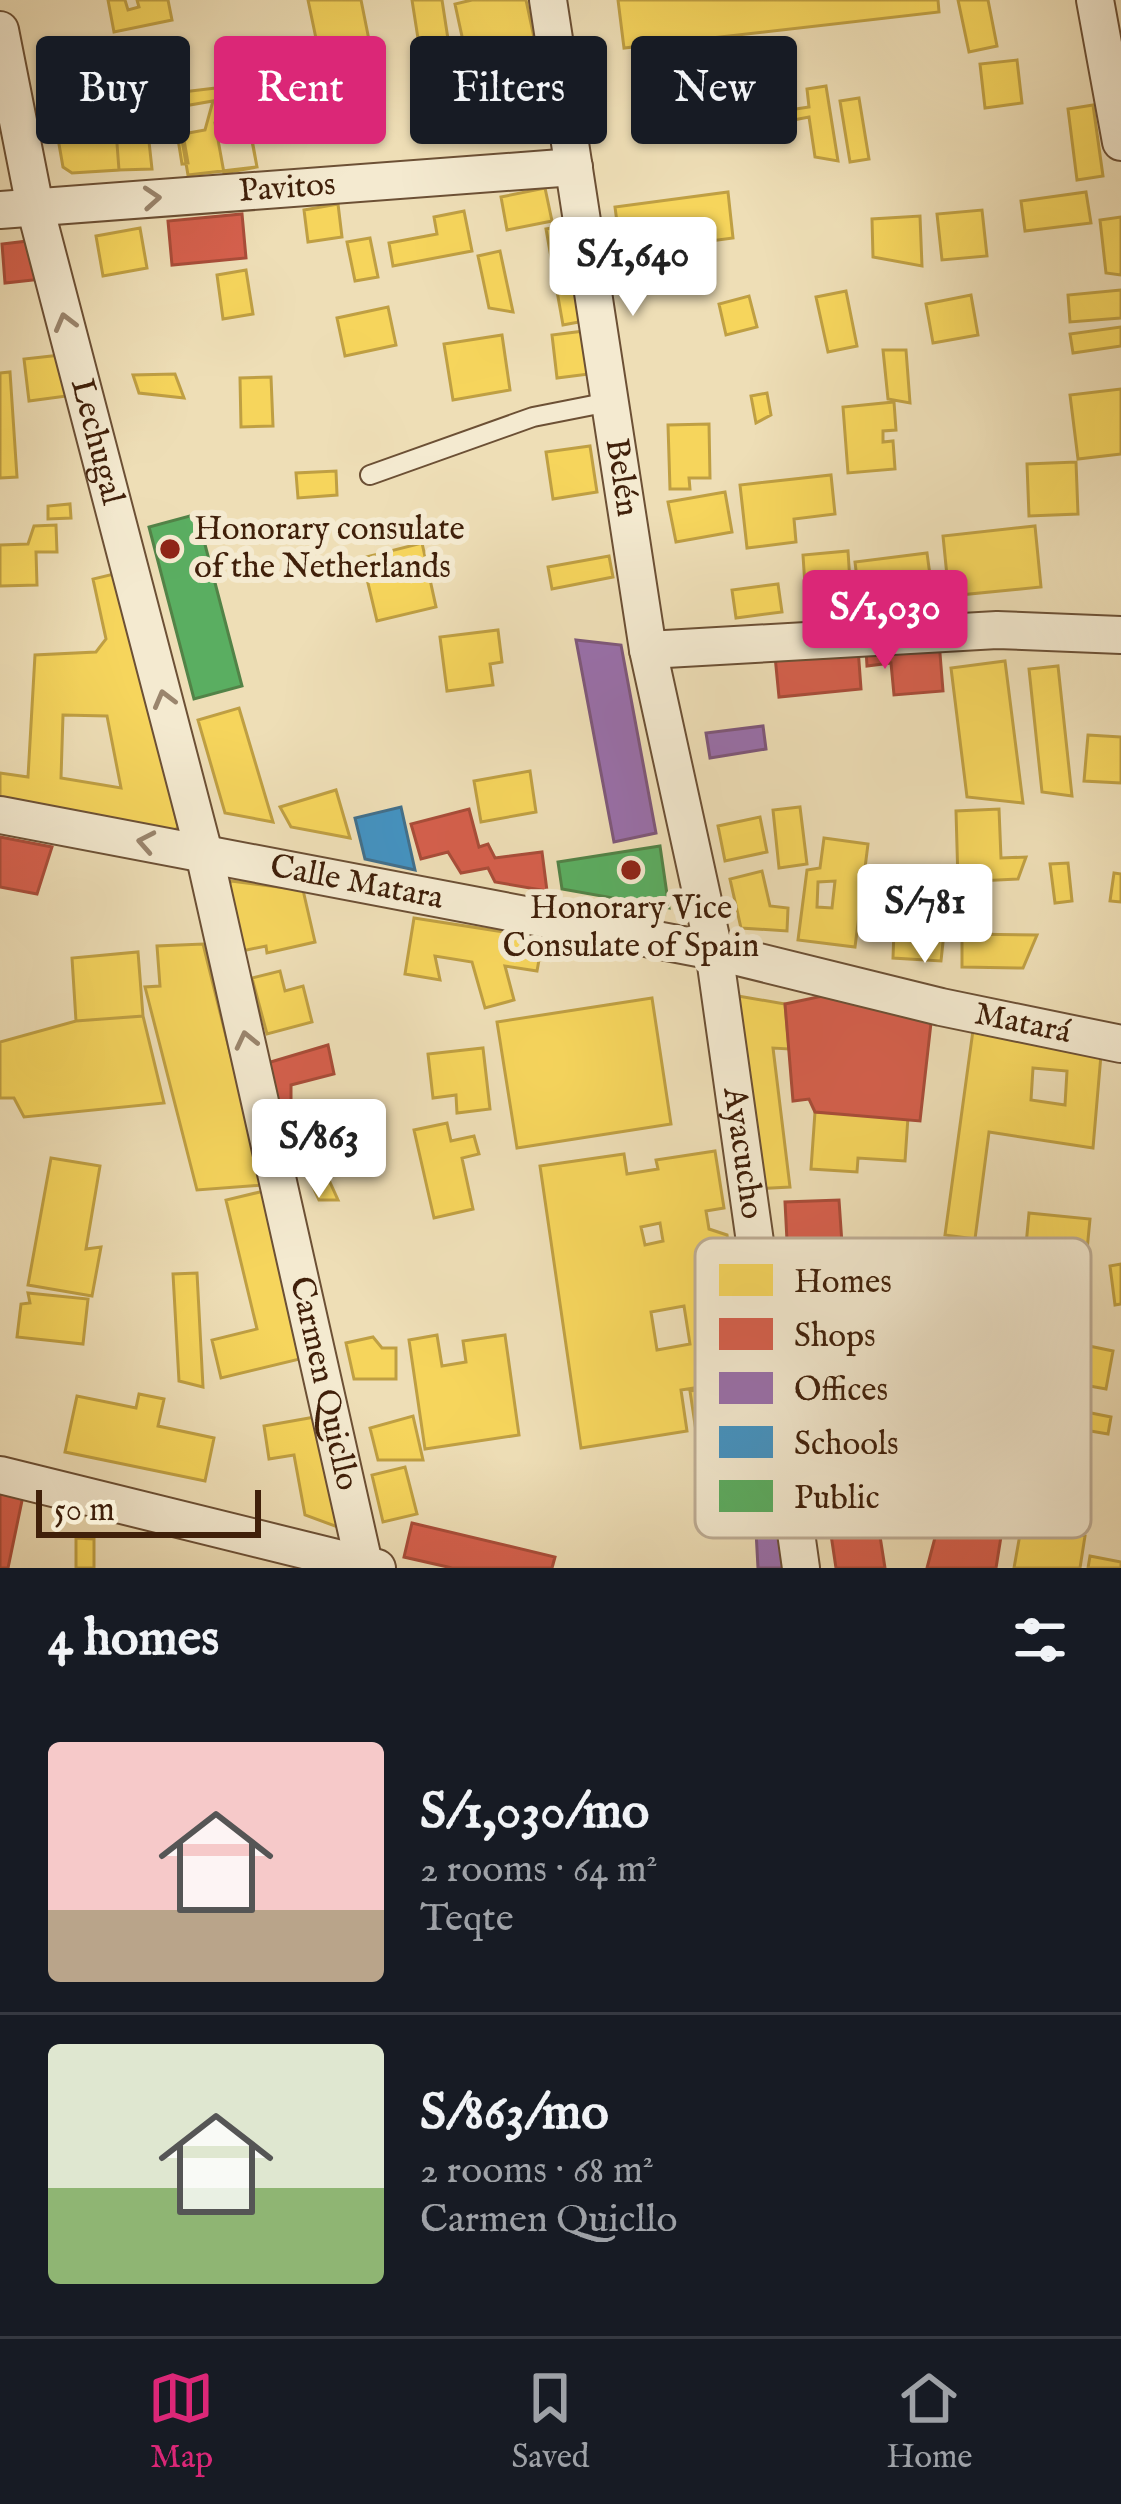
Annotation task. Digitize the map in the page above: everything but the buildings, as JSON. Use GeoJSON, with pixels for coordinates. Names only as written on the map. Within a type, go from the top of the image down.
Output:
{"type":"FeatureCollection","features":[{"type":"Feature","properties":{"kind":"street","name":"Belén"},"geometry":{"type":"LineString","coordinates":[[548,0],[648,650],[714,951]]}},
{"type":"Feature","properties":{"kind":"street"},"geometry":{"type":"LineString","coordinates":[[1095,0],[1121,142]]}},
{"type":"Feature","properties":{"kind":"street","name":"Lechugal"},"geometry":{"type":"LineString","coordinates":[[0,30],[18,209],[204,853]]}},
{"type":"Feature","properties":{"kind":"street","name":"Pavitos"},"geometry":{"type":"LineString","coordinates":[[18,209],[574,167]]}},
{"type":"Feature","properties":{"kind":"street"},"geometry":{"type":"LineString","coordinates":[[648,650],[997,630],[1121,635]]}},
{"type":"Feature","properties":{"kind":"street","name":"Calle Matara"},"geometry":{"type":"LineString","coordinates":[[0,815],[714,951]]}},
{"type":"Feature","properties":{"kind":"street","name":"Carmen Quicllo"},"geometry":{"type":"LineString","coordinates":[[204,853],[370,1566]]}},
{"type":"Feature","properties":{"kind":"street","name":"Matará"},"geometry":{"type":"LineString","coordinates":[[714,951],[941,1007],[1121,1043]]}},
{"type":"Feature","properties":{"kind":"street","name":"Ayacucho"},"geometry":{"type":"LineString","coordinates":[[714,951],[754,1238]]}},
{"type":"Feature","properties":{"kind":"street"},"geometry":{"type":"LineString","coordinates":[[0,1475],[302,1558],[370,1566]]}},
{"type":"Feature","properties":{"kind":"street","name":"Ayacucho"},"geometry":{"type":"LineString","coordinates":[[797,1538],[801,1568]]}},
{"type":"Feature","properties":{"kind":"lane"},"geometry":{"type":"LineString","coordinates":[[370,475],[533,417],[608,402]]}},
{"type":"Feature","properties":{"kind":"place","name":"Honorary consulate of the Netherlands"},"geometry":{"type":"Point","coordinates":[170,549]}},
{"type":"Feature","properties":{"kind":"place","name":"Honorary Vice Consulate of Spain"},"geometry":{"type":"Point","coordinates":[631,870]}}]}
